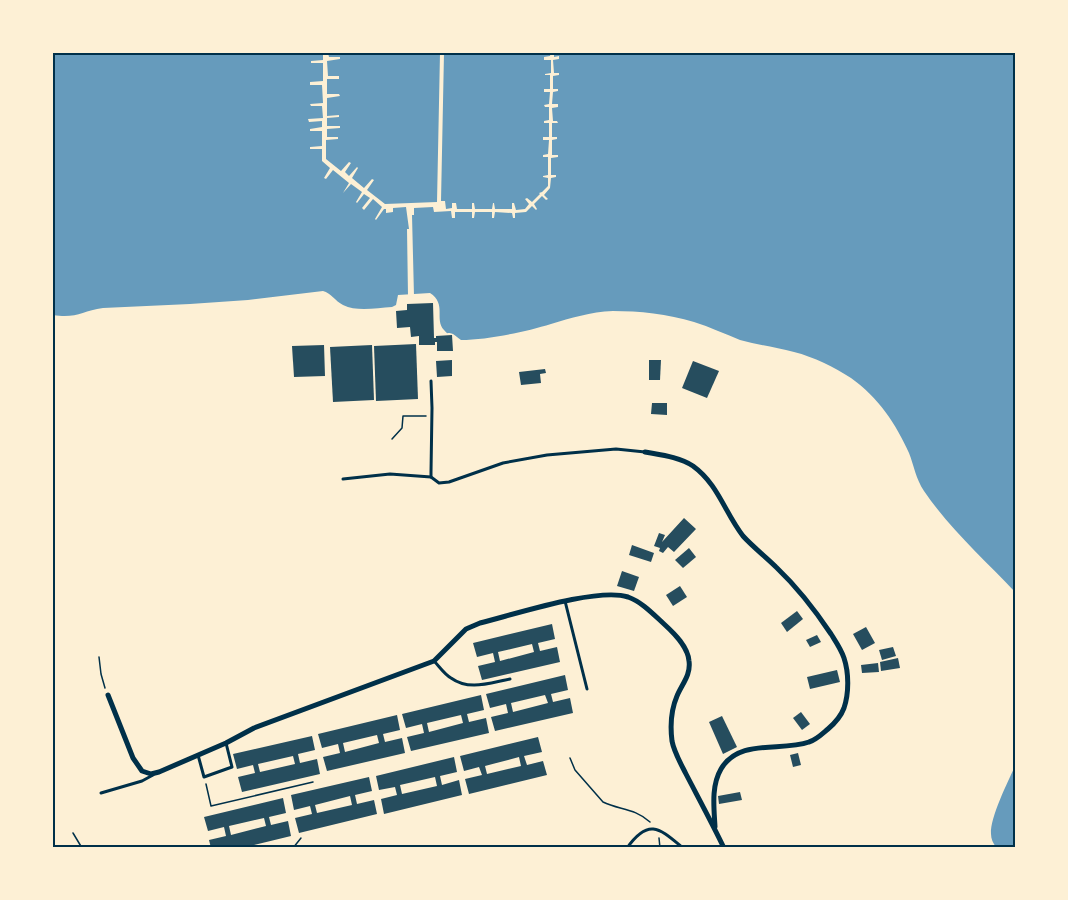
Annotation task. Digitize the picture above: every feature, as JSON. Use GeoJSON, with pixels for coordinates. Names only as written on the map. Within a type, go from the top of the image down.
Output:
{"type":"FeatureCollection","features":[{"type":"Feature","properties":{"kind":"street"},"geometry":{"type":"LineString","coordinates":[[645,452],[680,460],[704,476],[716,489],[735,526],[745,539],[807,600],[840,649],[847,669],[848,691],[843,709],[832,726],[818,738],[801,744],[748,750],[738,753],[725,763],[720,770],[715,788],[715,829]]}},
{"type":"Feature","properties":{"kind":"street"},"geometry":{"type":"LineString","coordinates":[[108,695],[138,767],[146,773],[159,772],[226,743],[254,728],[434,661],[466,629],[480,623],[565,602],[598,596],[625,596],[644,606],[682,643],[687,652],[689,669],[687,678],[677,695],[671,720],[672,744],[724,848]]}},
{"type":"Feature","properties":{"kind":"lane"},"geometry":{"type":"LineString","coordinates":[[431,381],[431,477]]}},
{"type":"Feature","properties":{"kind":"lane"},"geometry":{"type":"LineString","coordinates":[[343,479],[390,474],[431,477],[443,484],[503,463],[547,455],[616,449],[645,452]]}},
{"type":"Feature","properties":{"kind":"lane"},"geometry":{"type":"LineString","coordinates":[[565,602],[587,689]]}},
{"type":"Feature","properties":{"kind":"lane"},"geometry":{"type":"LineString","coordinates":[[434,661],[449,677],[465,686],[510,679]]}},
{"type":"Feature","properties":{"kind":"lane"},"geometry":{"type":"LineString","coordinates":[[198,755],[204,777],[232,767],[226,743]]}},
{"type":"Feature","properties":{"kind":"lane"},"geometry":{"type":"LineString","coordinates":[[101,793],[142,781],[159,772]]}},
{"type":"Feature","properties":{"kind":"lane"},"geometry":{"type":"LineString","coordinates":[[627,848],[638,834],[657,828],[664,831],[683,848]]}},
{"type":"Feature","properties":{"kind":"path"},"geometry":{"type":"LineString","coordinates":[[392,439],[402,428],[403,416],[432,416]]}},
{"type":"Feature","properties":{"kind":"path"},"geometry":{"type":"LineString","coordinates":[[99,657],[101,674],[108,695]]}},
{"type":"Feature","properties":{"kind":"path"},"geometry":{"type":"LineString","coordinates":[[570,758],[576,770],[603,802],[636,812],[657,828]]}},
{"type":"Feature","properties":{"kind":"path"},"geometry":{"type":"LineString","coordinates":[[204,777],[211,806],[313,782]]}},
{"type":"Feature","properties":{"kind":"path"},"geometry":{"type":"LineString","coordinates":[[73,833],[82,848]]}},
{"type":"Feature","properties":{"kind":"path"},"geometry":{"type":"LineString","coordinates":[[293,848],[301,838]]}},
{"type":"Feature","properties":{"kind":"water"},"geometry":{"type":"Polygon","coordinates":[[[52,53],[1015,53],[1015,592],[934,505],[921,486],[909,453],[892,422],[878,402],[861,385],[838,370],[809,357],[740,340],[694,322],[654,313],[605,312],[506,335],[461,340],[447,333],[441,326],[438,302],[430,293],[398,295],[396,305],[392,307],[360,309],[343,305],[323,291],[248,300],[103,308],[73,315],[53,315],[52,53]]]}},
{"type":"Feature","properties":{"kind":"water"},"geometry":{"type":"Polygon","coordinates":[[[1015,766],[1015,847],[996,847],[991,836],[993,818],[1015,766]]]}},
{"type":"Feature","properties":{"kind":"pier"},"geometry":{"type":"Polygon","coordinates":[[[551,52],[554,53],[554,57],[559,56],[559,59],[553,60],[554,73],[559,73],[559,75],[553,76],[553,89],[558,89],[558,91],[553,92],[552,104],[558,104],[558,107],[552,108],[553,121],[558,123],[552,123],[552,137],[557,137],[557,139],[552,140],[552,155],[558,155],[558,157],[551,158],[551,175],[556,175],[556,177],[551,178],[550,188],[544,195],[548,199],[542,196],[534,204],[536,210],[532,206],[526,212],[515,213],[515,218],[512,213],[495,212],[492,218],[492,212],[475,212],[472,218],[472,212],[455,212],[455,218],[452,218],[451,211],[434,212],[433,207],[414,208],[414,215],[412,215],[414,296],[408,296],[407,229],[409,229],[406,207],[393,208],[393,212],[386,213],[384,209],[376,220],[382,207],[373,199],[364,210],[362,208],[370,198],[364,194],[357,203],[362,192],[351,184],[343,193],[349,183],[333,170],[326,179],[324,178],[330,168],[322,161],[322,149],[310,149],[310,147],[322,146],[322,131],[310,131],[310,129],[322,127],[322,121],[309,122],[308,119],[323,118],[322,106],[311,106],[310,104],[323,103],[322,85],[310,85],[310,82],[323,81],[323,63],[311,63],[311,61],[323,60],[323,53],[328,53],[329,57],[340,57],[340,59],[327,61],[328,76],[339,76],[339,79],[327,79],[327,94],[339,94],[340,96],[327,98],[327,116],[339,115],[339,117],[327,118],[327,126],[340,126],[340,128],[327,129],[327,137],[338,137],[338,139],[326,140],[326,159],[341,171],[349,162],[351,163],[345,172],[349,176],[357,167],[352,178],[364,188],[372,179],[374,180],[367,190],[385,204],[437,202],[440,53],[444,53],[441,201],[445,201],[446,209],[452,208],[452,203],[456,203],[457,209],[472,209],[472,203],[474,203],[475,209],[492,209],[494,203],[495,209],[512,209],[512,203],[514,203],[516,210],[525,209],[529,204],[525,199],[532,202],[548,186],[548,178],[543,176],[548,175],[548,157],[543,157],[543,155],[548,154],[549,140],[543,140],[543,137],[549,137],[549,123],[544,123],[544,121],[549,120],[549,107],[544,105],[549,104],[550,92],[544,92],[544,89],[550,89],[550,75],[545,74],[551,73],[551,60],[544,60],[544,57],[550,56],[551,52]]]}},
{"type":"Feature","properties":{"kind":"building"},"geometry":{"type":"Polygon","coordinates":[[[433,303],[434,338],[452,335],[453,351],[437,351],[437,342],[435,345],[419,345],[419,336],[411,337],[410,327],[397,328],[396,311],[407,310],[407,304],[433,303]]]}},
{"type":"Feature","properties":{"kind":"building"},"geometry":{"type":"Polygon","coordinates":[[[416,344],[418,399],[376,401],[374,346],[416,344]]]}},
{"type":"Feature","properties":{"kind":"building"},"geometry":{"type":"Polygon","coordinates":[[[324,345],[325,376],[294,377],[292,346],[324,345]]]}},
{"type":"Feature","properties":{"kind":"building"},"geometry":{"type":"Polygon","coordinates":[[[372,345],[374,400],[333,402],[330,347],[372,345]]]}},
{"type":"Feature","properties":{"kind":"building"},"geometry":{"type":"Polygon","coordinates":[[[452,360],[452,376],[437,377],[436,361],[452,360]]]}},
{"type":"Feature","properties":{"kind":"building"},"geometry":{"type":"Polygon","coordinates":[[[649,360],[661,360],[660,380],[649,380],[649,360]]]}},
{"type":"Feature","properties":{"kind":"building"},"geometry":{"type":"Polygon","coordinates":[[[693,361],[719,371],[707,398],[682,388],[693,361]]]}},
{"type":"Feature","properties":{"kind":"building"},"geometry":{"type":"Polygon","coordinates":[[[545,369],[546,373],[540,374],[541,383],[521,385],[519,372],[545,369]]]}},
{"type":"Feature","properties":{"kind":"building"},"geometry":{"type":"Polygon","coordinates":[[[652,403],[667,403],[667,415],[651,414],[652,403]]]}},
{"type":"Feature","properties":{"kind":"building"},"geometry":{"type":"Polygon","coordinates":[[[684,518],[696,529],[674,552],[668,547],[663,553],[659,551],[660,548],[654,546],[659,533],[665,535],[662,542],[684,518]]]}},
{"type":"Feature","properties":{"kind":"building"},"geometry":{"type":"Polygon","coordinates":[[[632,545],[654,553],[651,562],[629,555],[632,545]]]}},
{"type":"Feature","properties":{"kind":"building"},"geometry":{"type":"Polygon","coordinates":[[[689,548],[696,557],[683,568],[675,560],[689,548]]]}},
{"type":"Feature","properties":{"kind":"building"},"geometry":{"type":"Polygon","coordinates":[[[622,571],[639,577],[634,591],[617,586],[622,571]]]}},
{"type":"Feature","properties":{"kind":"building"},"geometry":{"type":"Polygon","coordinates":[[[680,586],[687,597],[673,606],[666,595],[680,586]]]}},
{"type":"Feature","properties":{"kind":"building"},"geometry":{"type":"Polygon","coordinates":[[[797,611],[803,619],[787,632],[781,623],[797,611]]]}},
{"type":"Feature","properties":{"kind":"building"},"geometry":{"type":"Polygon","coordinates":[[[552,624],[555,639],[538,643],[540,651],[557,647],[560,662],[482,680],[478,666],[495,662],[493,653],[477,657],[473,643],[552,624]],[[532,644],[498,652],[500,661],[534,652],[532,644]]]}},
{"type":"Feature","properties":{"kind":"building"},"geometry":{"type":"Polygon","coordinates":[[[866,627],[875,643],[862,650],[853,634],[866,627]]]}},
{"type":"Feature","properties":{"kind":"building"},"geometry":{"type":"Polygon","coordinates":[[[817,635],[821,642],[810,647],[806,640],[817,635]]]}},
{"type":"Feature","properties":{"kind":"building"},"geometry":{"type":"Polygon","coordinates":[[[893,647],[896,656],[882,660],[879,650],[893,647]]]}},
{"type":"Feature","properties":{"kind":"building"},"geometry":{"type":"Polygon","coordinates":[[[898,658],[900,668],[881,671],[880,662],[898,658]]]}},
{"type":"Feature","properties":{"kind":"building"},"geometry":{"type":"Polygon","coordinates":[[[878,663],[879,672],[862,673],[861,665],[878,663]]]}},
{"type":"Feature","properties":{"kind":"building"},"geometry":{"type":"Polygon","coordinates":[[[837,670],[840,682],[810,689],[807,677],[837,670]]]}},
{"type":"Feature","properties":{"kind":"building"},"geometry":{"type":"Polygon","coordinates":[[[565,675],[568,690],[551,694],[553,702],[570,698],[573,713],[495,731],[491,717],[508,713],[506,704],[490,708],[486,694],[565,675]],[[545,695],[511,703],[513,712],[548,703],[545,695]]]}},
{"type":"Feature","properties":{"kind":"building"},"geometry":{"type":"Polygon","coordinates":[[[481,695],[484,710],[467,714],[469,722],[486,718],[489,733],[411,751],[407,737],[424,733],[422,724],[406,728],[402,714],[481,695]],[[461,715],[427,723],[429,732],[463,723],[461,715]]]}},
{"type":"Feature","properties":{"kind":"building"},"geometry":{"type":"Polygon","coordinates":[[[801,712],[810,724],[802,730],[793,718],[801,712]]]}},
{"type":"Feature","properties":{"kind":"building"},"geometry":{"type":"Polygon","coordinates":[[[397,715],[400,730],[383,734],[385,742],[402,738],[405,753],[327,771],[323,757],[340,753],[338,744],[322,748],[318,734],[397,715]],[[377,735],[343,743],[345,752],[379,743],[377,735]]]}},
{"type":"Feature","properties":{"kind":"building"},"geometry":{"type":"Polygon","coordinates":[[[722,716],[737,747],[723,754],[709,722],[722,716]]]}},
{"type":"Feature","properties":{"kind":"building"},"geometry":{"type":"Polygon","coordinates":[[[312,736],[315,750],[298,754],[300,763],[317,759],[320,774],[242,792],[238,777],[255,773],[253,765],[237,769],[233,754],[312,736]],[[293,756],[258,764],[260,772],[295,764],[293,756]]]}},
{"type":"Feature","properties":{"kind":"building"},"geometry":{"type":"Polygon","coordinates":[[[538,737],[542,752],[524,756],[527,765],[543,761],[547,775],[469,794],[465,779],[482,775],[479,767],[464,771],[460,756],[538,737]],[[519,757],[485,766],[487,774],[521,766],[519,757]]]}},
{"type":"Feature","properties":{"kind":"building"},"geometry":{"type":"Polygon","coordinates":[[[798,753],[801,765],[793,767],[790,755],[798,753]]]}},
{"type":"Feature","properties":{"kind":"building"},"geometry":{"type":"Polygon","coordinates":[[[454,757],[457,772],[440,776],[442,785],[459,780],[462,795],[384,814],[381,799],[397,795],[395,787],[379,790],[376,776],[454,757]],[[435,777],[400,785],[402,794],[437,786],[435,777]]]}},
{"type":"Feature","properties":{"kind":"building"},"geometry":{"type":"Polygon","coordinates":[[[369,777],[372,791],[355,795],[357,804],[374,800],[377,814],[299,833],[295,818],[312,814],[310,806],[294,810],[291,795],[369,777]],[[350,796],[315,805],[317,813],[352,805],[350,796]]]}},
{"type":"Feature","properties":{"kind":"building"},"geometry":{"type":"Polygon","coordinates":[[[740,792],[742,800],[719,804],[718,796],[740,792]]]}},
{"type":"Feature","properties":{"kind":"building"},"geometry":{"type":"Polygon","coordinates":[[[283,798],[286,813],[269,817],[271,825],[288,821],[291,836],[242,848],[211,848],[209,840],[226,836],[224,827],[208,831],[204,817],[283,798]],[[264,818],[229,826],[231,835],[266,826],[264,818]]]}}]}
